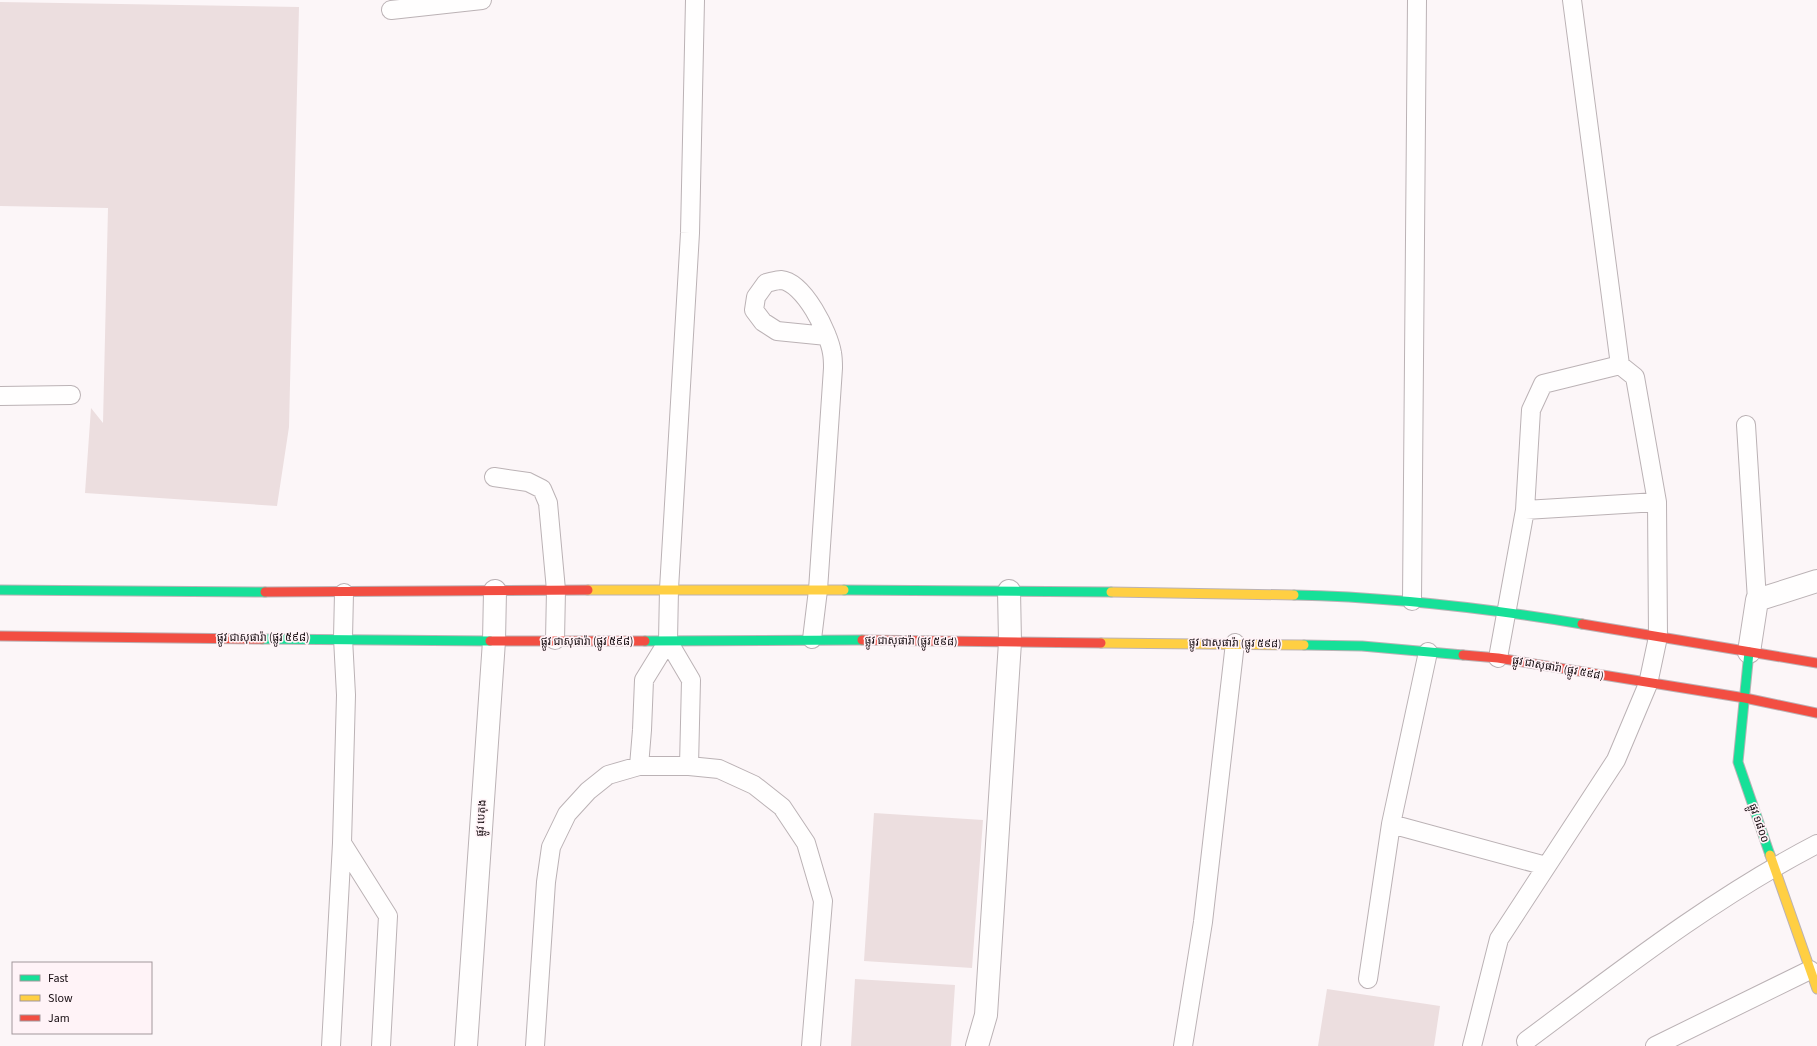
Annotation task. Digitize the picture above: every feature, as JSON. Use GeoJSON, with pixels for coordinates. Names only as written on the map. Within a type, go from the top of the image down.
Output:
{"type":"FeatureCollection","features":[{"type":"Feature","properties":{"kind":"main road"},"geometry":{"type":"LineString","coordinates":[[0,590],[344,593],[669,589],[1009,591],[1345,596],[1412,601],[1506,612],[1817,663]]}},
{"type":"Feature","properties":{"kind":"main road","name":"ផ្លូវ ជាសុផារ៉ា (ផ្លូវ ៥៩៨)"},"geometry":{"type":"LineString","coordinates":[[0,636],[668,641],[812,639],[1235,643],[1362,646],[1498,658],[1648,684],[1745,698],[1817,712]]}},
{"type":"Feature","properties":{"kind":"main road","name":"ផ្លូវ ១៨០០"},"geometry":{"type":"LineString","coordinates":[[1750,652],[1738,762],[1817,990]]}},
{"type":"Feature","properties":{"kind":"street"},"geometry":{"type":"LineString","coordinates":[[1750,652],[1757,600],[1817,581]]}},
{"type":"Feature","properties":{"kind":"street","name":"ផ្លូវ បេតុង"},"geometry":{"type":"LineString","coordinates":[[466,1046],[494,640],[495,591]]}},
{"type":"Feature","properties":{"kind":"street"},"geometry":{"type":"LineString","coordinates":[[977,1046],[986,1015],[1010,642],[1009,591]]}},
{"type":"Feature","properties":{"kind":"lane"},"geometry":{"type":"LineString","coordinates":[[391,10],[482,0]]}},
{"type":"Feature","properties":{"kind":"lane"},"geometry":{"type":"LineString","coordinates":[[639,766],[644,680],[668,641],[669,589],[690,233],[695,0]]}},
{"type":"Feature","properties":{"kind":"lane"},"geometry":{"type":"LineString","coordinates":[[1412,601],[1417,0]]}},
{"type":"Feature","properties":{"kind":"lane"},"geometry":{"type":"LineString","coordinates":[[1472,1046],[1499,938],[1616,760],[1648,684],[1658,637],[1656,502],[1635,377],[1620,365],[1572,0]]}},
{"type":"Feature","properties":{"kind":"lane"},"geometry":{"type":"LineString","coordinates":[[812,639],[818,590],[833,368],[832,353],[827,336]]}},
{"type":"Feature","properties":{"kind":"lane"},"geometry":{"type":"LineString","coordinates":[[1498,658],[1525,510],[1531,410],[1542,384],[1620,365]]}},
{"type":"Feature","properties":{"kind":"lane"},"geometry":{"type":"LineString","coordinates":[[0,396],[71,395]]}},
{"type":"Feature","properties":{"kind":"lane"},"geometry":{"type":"LineString","coordinates":[[1746,425],[1757,600]]}},
{"type":"Feature","properties":{"kind":"lane"},"geometry":{"type":"LineString","coordinates":[[494,477],[528,482],[542,490],[548,503],[556,590],[555,640]]}},
{"type":"Feature","properties":{"kind":"lane"},"geometry":{"type":"LineString","coordinates":[[1525,510],[1656,502]]}},
{"type":"Feature","properties":{"kind":"lane"},"geometry":{"type":"LineString","coordinates":[[331,1046],[342,843],[346,695],[343,638],[344,593]]}},
{"type":"Feature","properties":{"kind":"lane"},"geometry":{"type":"LineString","coordinates":[[668,641],[691,680],[689,766]]}},
{"type":"Feature","properties":{"kind":"lane"},"geometry":{"type":"LineString","coordinates":[[1183,1046],[1203,922],[1235,643]]}},
{"type":"Feature","properties":{"kind":"lane"},"geometry":{"type":"LineString","coordinates":[[1368,979],[1391,824],[1428,652]]}},
{"type":"Feature","properties":{"kind":"lane"},"geometry":{"type":"LineString","coordinates":[[535,1046],[546,882],[551,847],[567,814],[588,791],[608,775],[639,766],[689,766],[719,769],[754,785],[782,808],[806,843],[823,901],[811,1046]]}},
{"type":"Feature","properties":{"kind":"lane"},"geometry":{"type":"LineString","coordinates":[[1391,824],[1546,866]]}},
{"type":"Feature","properties":{"kind":"lane"},"geometry":{"type":"LineString","coordinates":[[342,843],[388,916],[381,1046]]}},
{"type":"Feature","properties":{"kind":"lane"},"geometry":{"type":"LineString","coordinates":[[1526,1041],[1661,941],[1774,866],[1817,844]]}},
{"type":"Feature","properties":{"kind":"lane"},"geometry":{"type":"LineString","coordinates":[[1655,1046],[1810,970]]}},
{"type":"Feature","properties":{"kind":"building"},"geometry":{"type":"Polygon","coordinates":[[[0,2],[299,7],[289,427],[277,506],[85,493],[91,408],[103,423],[108,208],[0,206],[0,2]]]}},
{"type":"Feature","properties":{"kind":"building"},"geometry":{"type":"Polygon","coordinates":[[[874,813],[983,820],[972,968],[864,961],[874,813]]]}},
{"type":"Feature","properties":{"kind":"building"},"geometry":{"type":"Polygon","coordinates":[[[855,979],[955,985],[951,1046],[851,1046],[855,979]]]}},
{"type":"Feature","properties":{"kind":"building"},"geometry":{"type":"Polygon","coordinates":[[[1327,989],[1440,1006],[1434,1046],[1318,1046],[1327,989]]]}},
{"type":"Feature","properties":{"kind":"traffic: fast"},"geometry":{"type":"LineString","coordinates":[[0,590],[265,592]]}},
{"type":"Feature","properties":{"kind":"traffic: fast"},"geometry":{"type":"LineString","coordinates":[[844,590],[1111,592]]}},
{"type":"Feature","properties":{"kind":"traffic: fast"},"geometry":{"type":"LineString","coordinates":[[1294,595],[1366,598],[1438,604],[1582,624]]}},
{"type":"Feature","properties":{"kind":"traffic: fast"},"geometry":{"type":"LineString","coordinates":[[262,639],[490,641]]}},
{"type":"Feature","properties":{"kind":"traffic: fast"},"geometry":{"type":"LineString","coordinates":[[645,641],[862,640]]}},
{"type":"Feature","properties":{"kind":"traffic: fast"},"geometry":{"type":"LineString","coordinates":[[1304,645],[1362,646],[1463,655]]}},
{"type":"Feature","properties":{"kind":"traffic: fast"},"geometry":{"type":"LineString","coordinates":[[1749,652],[1738,762],[1770,855]]}},
{"type":"Feature","properties":{"kind":"traffic: slow"},"geometry":{"type":"LineString","coordinates":[[588,590],[844,590]]}},
{"type":"Feature","properties":{"kind":"traffic: slow"},"geometry":{"type":"LineString","coordinates":[[1111,592],[1294,595]]}},
{"type":"Feature","properties":{"kind":"traffic: slow"},"geometry":{"type":"LineString","coordinates":[[1101,643],[1304,645]]}},
{"type":"Feature","properties":{"kind":"traffic: slow"},"geometry":{"type":"LineString","coordinates":[[1770,855],[1817,989]]}},
{"type":"Feature","properties":{"kind":"traffic: jam"},"geometry":{"type":"LineString","coordinates":[[265,592],[588,590]]}},
{"type":"Feature","properties":{"kind":"traffic: jam"},"geometry":{"type":"LineString","coordinates":[[1582,624],[1817,663]]}},
{"type":"Feature","properties":{"kind":"traffic: jam"},"geometry":{"type":"LineString","coordinates":[[0,636],[262,639]]}},
{"type":"Feature","properties":{"kind":"traffic: jam"},"geometry":{"type":"LineString","coordinates":[[862,640],[1101,643]]}},
{"type":"Feature","properties":{"kind":"traffic: jam"},"geometry":{"type":"LineString","coordinates":[[490,641],[645,641]]}},
{"type":"Feature","properties":{"kind":"traffic: jam"},"geometry":{"type":"LineString","coordinates":[[1463,655],[1498,658],[1745,698],[1817,713]]}}]}
